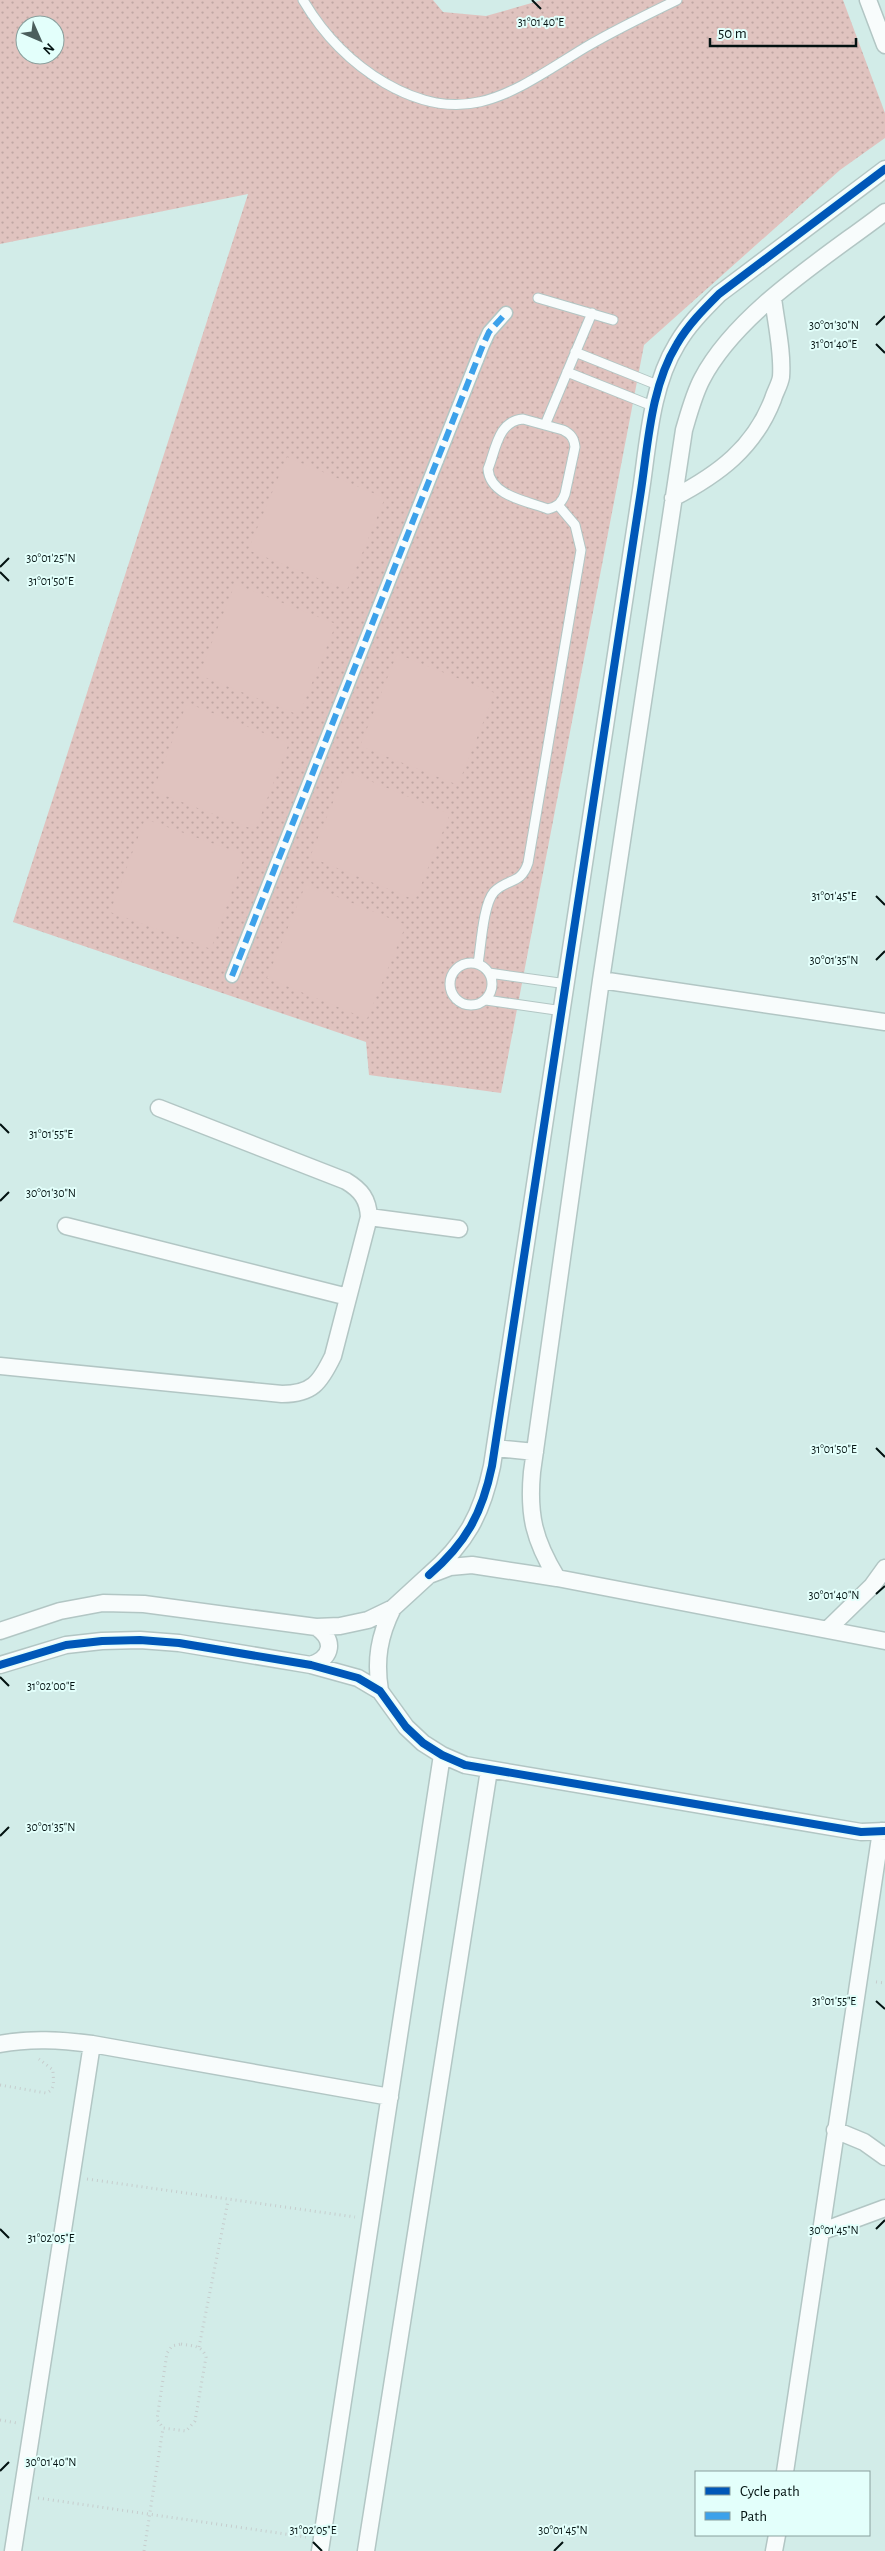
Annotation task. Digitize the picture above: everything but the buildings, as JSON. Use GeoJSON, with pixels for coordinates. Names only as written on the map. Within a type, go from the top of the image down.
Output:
{"type":"FeatureCollection","features":[{"type":"Feature","properties":{"kind":"street"},"geometry":{"type":"LineString","coordinates":[[868,0],[885,45]]}},
{"type":"Feature","properties":{"kind":"street"},"geometry":{"type":"LineString","coordinates":[[0,1631],[60,1612],[103,1603],[161,1606],[316,1627],[340,1626],[368,1620],[393,1608],[448,1558],[465,1538],[478,1516],[487,1492],[495,1448],[654,407],[660,386],[676,344],[713,300],[885,169]]}},
{"type":"Feature","properties":{"kind":"street"},"geometry":{"type":"LineString","coordinates":[[557,1578],[542,1554],[533,1527],[530,1500],[535,1452],[601,980],[684,430],[702,379],[744,324],[773,298],[885,212]]}},
{"type":"Feature","properties":{"kind":"street"},"geometry":{"type":"LineString","coordinates":[[673,498],[701,483],[722,467],[743,448],[764,423],[781,378],[773,298]]}},
{"type":"Feature","properties":{"kind":"street"},"geometry":{"type":"LineString","coordinates":[[232,976],[483,346],[489,332],[506,313]]}},
{"type":"Feature","properties":{"kind":"street"},"geometry":{"type":"LineString","coordinates":[[601,980],[885,1022]]}},
{"type":"Feature","properties":{"kind":"street"},"geometry":{"type":"LineString","coordinates":[[0,1366],[299,1394],[314,1387],[325,1373],[333,1356],[369,1217],[368,1204],[362,1194],[346,1181],[159,1108]]}},
{"type":"Feature","properties":{"kind":"street"},"geometry":{"type":"LineString","coordinates":[[369,1217],[459,1229]]}},
{"type":"Feature","properties":{"kind":"street"},"geometry":{"type":"LineString","coordinates":[[66,1226],[348,1297]]}},
{"type":"Feature","properties":{"kind":"street"},"geometry":{"type":"LineString","coordinates":[[495,1448],[535,1452]]}},
{"type":"Feature","properties":{"kind":"street"},"geometry":{"type":"LineString","coordinates":[[429,1575],[450,1568],[472,1565],[557,1578],[885,1641]]}},
{"type":"Feature","properties":{"kind":"street"},"geometry":{"type":"LineString","coordinates":[[828,1630],[872,1586],[885,1568]]}},
{"type":"Feature","properties":{"kind":"street"},"geometry":{"type":"LineString","coordinates":[[380,1691],[377,1670],[378,1648],[383,1627],[393,1608]]}},
{"type":"Feature","properties":{"kind":"street"},"geometry":{"type":"LineString","coordinates":[[311,1664],[321,1661],[328,1653],[329,1648],[329,1642],[325,1633],[316,1627]]}},
{"type":"Feature","properties":{"kind":"street"},"geometry":{"type":"LineString","coordinates":[[0,1664],[66,1645],[102,1641],[140,1640],[179,1643],[311,1664],[358,1678],[380,1691],[406,1727],[423,1743],[442,1755],[464,1765],[861,1832],[883,1831],[835,2130],[786,2471]]}},
{"type":"Feature","properties":{"kind":"street"},"geometry":{"type":"LineString","coordinates":[[321,2545],[442,1755]]}},
{"type":"Feature","properties":{"kind":"street"},"geometry":{"type":"LineString","coordinates":[[366,2551],[489,1770]]}},
{"type":"Feature","properties":{"kind":"street"},"geometry":{"type":"LineString","coordinates":[[0,2044],[18,2040],[53,2039],[92,2044],[390,2097]]}},
{"type":"Feature","properties":{"kind":"street"},"geometry":{"type":"LineString","coordinates":[[13,2551],[92,2044]]}},
{"type":"Feature","properties":{"kind":"street"},"geometry":{"type":"LineString","coordinates":[[835,2130],[864,2142],[885,2157]]}},
{"type":"Feature","properties":{"kind":"street"},"geometry":{"type":"LineString","coordinates":[[820,2232],[885,2208]]}},
{"type":"Feature","properties":{"kind":"street"},"geometry":{"type":"LineString","coordinates":[[774,2551],[776,2536]]}},
{"type":"Feature","properties":{"kind":"lane"},"geometry":{"type":"LineString","coordinates":[[303,0],[315,19],[342,51],[377,78],[419,100],[457,104],[476,103],[510,93],[588,46],[676,0]]}},
{"type":"Feature","properties":{"kind":"lane"},"geometry":{"type":"LineString","coordinates":[[538,298],[613,320]]}},
{"type":"Feature","properties":{"kind":"lane"},"geometry":{"type":"LineString","coordinates":[[545,425],[592,314]]}},
{"type":"Feature","properties":{"kind":"lane"},"geometry":{"type":"LineString","coordinates":[[575,352],[660,386]]}},
{"type":"Feature","properties":{"kind":"lane"},"geometry":{"type":"LineString","coordinates":[[567,372],[654,407]]}},
{"type":"Feature","properties":{"kind":"lane"},"geometry":{"type":"LineString","coordinates":[[523,419],[545,425],[569,433],[575,447],[565,494],[558,506],[548,509],[498,490],[489,475],[488,469],[504,426],[510,422],[523,419]]}},
{"type":"Feature","properties":{"kind":"lane"},"geometry":{"type":"LineString","coordinates":[[478,964],[489,900],[495,891],[520,878],[525,872],[530,853],[581,550],[579,533],[575,525],[558,506]]}},
{"type":"Feature","properties":{"kind":"lane"},"geometry":{"type":"LineString","coordinates":[[489,973],[492,987],[486,1000],[480,1004],[466,1006],[460,1003],[451,992],[449,986],[453,972],[464,964],[478,964],[489,973],[567,984]]}},
{"type":"Feature","properties":{"kind":"lane"},"geometry":{"type":"LineString","coordinates":[[486,1000],[563,1011]]}},
{"type":"Feature","properties":{"kind":"path"},"geometry":{"type":"LineString","coordinates":[[0,2085],[46,2093],[51,2091],[54,2088],[53,2070],[40,2060],[32,2057]]}},
{"type":"Feature","properties":{"kind":"path"},"geometry":{"type":"LineString","coordinates":[[71,2176],[228,2201],[371,2219]]}},
{"type":"Feature","properties":{"kind":"path"},"geometry":{"type":"LineString","coordinates":[[198,2347],[228,2201]]}},
{"type":"Feature","properties":{"kind":"path"},"geometry":{"type":"LineString","coordinates":[[144,2551],[163,2428],[157,2419],[167,2353],[172,2346],[181,2344],[198,2347],[204,2351],[206,2357],[195,2421],[192,2427],[186,2431],[163,2428]]}},
{"type":"Feature","properties":{"kind":"path"},"geometry":{"type":"LineString","coordinates":[[22,2495],[149,2514],[321,2545]]}},
{"type":"Feature","properties":{"kind":"shaded area"},"geometry":{"type":"Polygon","coordinates":[[[0,0],[433,0],[443,12],[486,16],[542,0],[843,0],[885,113],[885,138],[840,170],[644,345],[501,1093],[369,1075],[366,1042],[13,922],[248,194],[0,244],[0,0]]]}},
{"type":"Feature","properties":{"kind":"shaded area"},"geometry":{"type":"Polygon","coordinates":[[[287,457],[385,498],[347,590],[248,550],[287,457]]]}},
{"type":"Feature","properties":{"kind":"shaded area"},"geometry":{"type":"Polygon","coordinates":[[[235,584],[336,624],[299,715],[199,675],[235,584]]]}},
{"type":"Feature","properties":{"kind":"shaded area"},"geometry":{"type":"Polygon","coordinates":[[[397,654],[495,693],[458,785],[360,746],[397,654]]]}},
{"type":"Feature","properties":{"kind":"shaded area"},"geometry":{"type":"Polygon","coordinates":[[[187,703],[289,743],[255,830],[153,791],[187,703]]]}},
{"type":"Feature","properties":{"kind":"shaded area"},"geometry":{"type":"Polygon","coordinates":[[[346,771],[450,814],[415,900],[310,857],[346,771]]]}},
{"type":"Feature","properties":{"kind":"shaded area"},"geometry":{"type":"Polygon","coordinates":[[[145,819],[245,855],[211,949],[110,912],[145,819]]]}},
{"type":"Feature","properties":{"kind":"shaded area"},"geometry":{"type":"Polygon","coordinates":[[[306,884],[406,925],[367,1019],[267,978],[306,884]]]}},
{"type":"Feature","properties":{"kind":"marked path"},"geometry":{"type":"LineString","coordinates":[[232,976],[483,345],[489,332],[506,313]]}},
{"type":"Feature","properties":{"kind":"cycle path"},"geometry":{"type":"LineString","coordinates":[[429,1575],[453,1551],[471,1526],[483,1499],[492,1466],[651,418],[661,379],[681,337],[719,294],[885,169]]}},
{"type":"Feature","properties":{"kind":"cycle path"},"geometry":{"type":"LineString","coordinates":[[0,1665],[66,1645],[102,1641],[140,1640],[179,1643],[311,1665],[358,1678],[380,1691],[406,1727],[423,1743],[442,1755],[465,1765],[861,1832],[885,1831]]}}]}
